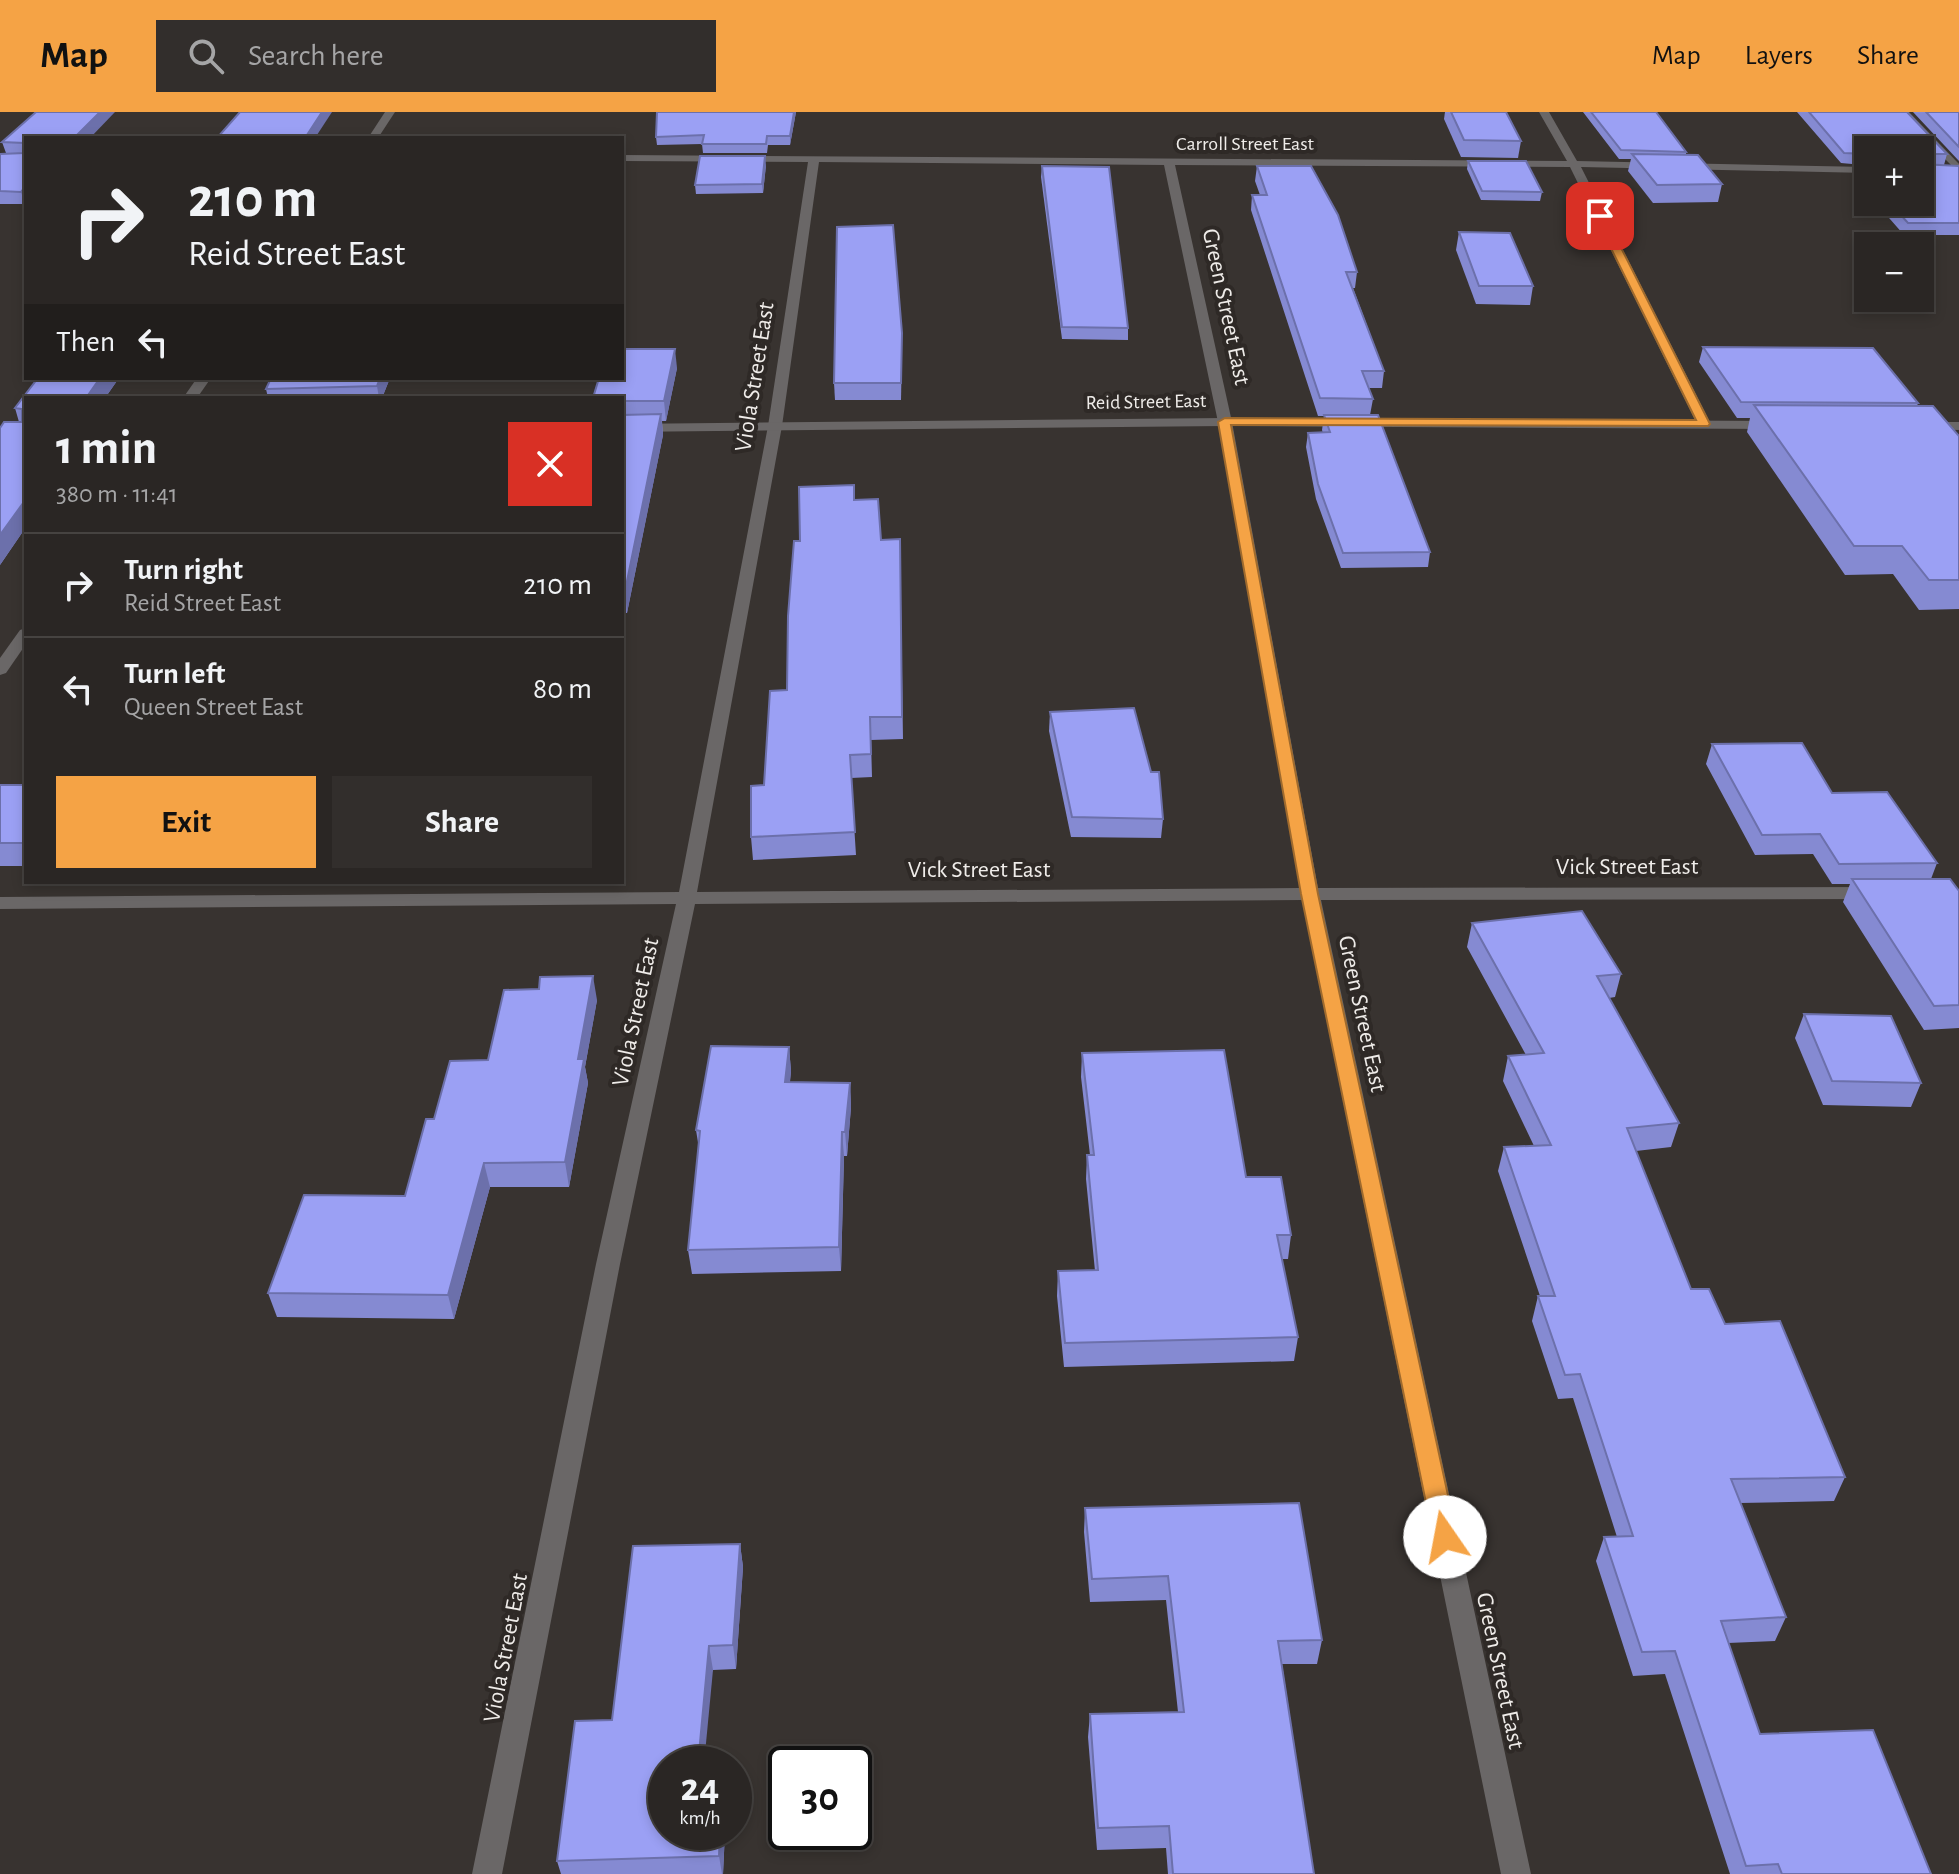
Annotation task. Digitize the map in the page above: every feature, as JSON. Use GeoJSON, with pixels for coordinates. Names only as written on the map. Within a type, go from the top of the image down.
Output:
{"type":"FeatureCollection","features":[{"type":"Feature","properties":{"kind":"street"},"geometry":{"type":"LineString","coordinates":[[374,136],[390,112]]}},
{"type":"Feature","properties":{"kind":"street"},"geometry":{"type":"LineString","coordinates":[[1544,112],[1574,164],[1704,424]]}},
{"type":"Feature","properties":{"kind":"street"},"geometry":{"type":"LineString","coordinates":[[1903,112],[1959,170]]}},
{"type":"Feature","properties":{"kind":"street","name":"Carroll Street East"},"geometry":{"type":"LineString","coordinates":[[624,158],[1574,164],[1854,170]]}},
{"type":"Feature","properties":{"kind":"street","name":"Viola Street East"},"geometry":{"type":"LineString","coordinates":[[487,1874],[608,1264],[687,898],[775,426],[814,158]]}},
{"type":"Feature","properties":{"kind":"street","name":"Green Street East"},"geometry":{"type":"LineString","coordinates":[[1169,162],[1225,422],[1310,894],[1516,1874]]}},
{"type":"Feature","properties":{"kind":"street"},"geometry":{"type":"LineString","coordinates":[[1946,171],[1959,170]]}},
{"type":"Feature","properties":{"kind":"street","name":"Reid Street East"},"geometry":{"type":"LineString","coordinates":[[624,428],[1225,422],[1783,425]]}},
{"type":"Feature","properties":{"kind":"street"},"geometry":{"type":"LineString","coordinates":[[1911,426],[1959,426]]}},
{"type":"Feature","properties":{"kind":"street"},"geometry":{"type":"LineString","coordinates":[[0,670],[24,636]]}},
{"type":"Feature","properties":{"kind":"street","name":"Vick Street East"},"geometry":{"type":"LineString","coordinates":[[0,903],[1896,893]]}},
{"type":"Feature","properties":{"kind":"building"},"geometry":{"type":"Polygon","coordinates":[[[36,112],[100,112],[76,136],[24,136],[24,143],[2,142],[36,112]]]}},
{"type":"Feature","properties":{"kind":"building"},"geometry":{"type":"Polygon","coordinates":[[[240,112],[322,112],[306,136],[219,136],[240,112]]]}},
{"type":"Feature","properties":{"kind":"building"},"geometry":{"type":"Polygon","coordinates":[[[657,112],[794,112],[790,136],[767,136],[766,144],[702,144],[704,135],[656,137],[657,112]]]}},
{"type":"Feature","properties":{"kind":"building"},"geometry":{"type":"Polygon","coordinates":[[[1451,112],[1506,112],[1521,141],[1464,140],[1451,112]]]}},
{"type":"Feature","properties":{"kind":"building"},"geometry":{"type":"Polygon","coordinates":[[[1591,112],[1656,112],[1686,152],[1621,150],[1591,112]]]}},
{"type":"Feature","properties":{"kind":"building"},"geometry":{"type":"Polygon","coordinates":[[[1809,112],[1907,112],[1930,136],[1854,136],[1854,153],[1844,153],[1809,112]]]}},
{"type":"Feature","properties":{"kind":"building"},"geometry":{"type":"Polygon","coordinates":[[[1926,112],[1959,112],[1959,147],[1926,112]]]}},
{"type":"Feature","properties":{"kind":"building"},"geometry":{"type":"Polygon","coordinates":[[[1934,140],[1947,154],[1934,154],[1934,140]]]}},
{"type":"Feature","properties":{"kind":"building"},"geometry":{"type":"Polygon","coordinates":[[[24,153],[24,188],[21,192],[0,191],[0,154],[24,153]]]}},
{"type":"Feature","properties":{"kind":"building"},"geometry":{"type":"Polygon","coordinates":[[[1632,154],[1698,155],[1722,184],[1657,185],[1632,154]]]}},
{"type":"Feature","properties":{"kind":"building"},"geometry":{"type":"Polygon","coordinates":[[[700,156],[765,156],[762,184],[695,185],[700,156]]]}},
{"type":"Feature","properties":{"kind":"building"},"geometry":{"type":"Polygon","coordinates":[[[1468,161],[1526,161],[1542,192],[1482,191],[1468,161]]]}},
{"type":"Feature","properties":{"kind":"building"},"geometry":{"type":"Polygon","coordinates":[[[1934,165],[1959,166],[1959,223],[1908,223],[1902,216],[1934,216],[1934,165]]]}},
{"type":"Feature","properties":{"kind":"building"},"geometry":{"type":"Polygon","coordinates":[[[1042,166],[1109,167],[1128,328],[1062,327],[1042,166]]]}},
{"type":"Feature","properties":{"kind":"building"},"geometry":{"type":"Polygon","coordinates":[[[1257,166],[1311,166],[1338,215],[1357,272],[1346,272],[1384,371],[1362,371],[1373,399],[1320,398],[1252,195],[1267,195],[1257,166]]]}},
{"type":"Feature","properties":{"kind":"building"},"geometry":{"type":"Polygon","coordinates":[[[893,225],[902,333],[901,383],[834,383],[837,227],[893,225]]]}},
{"type":"Feature","properties":{"kind":"building"},"geometry":{"type":"Polygon","coordinates":[[[1459,232],[1510,233],[1533,286],[1479,286],[1459,232]]]}},
{"type":"Feature","properties":{"kind":"building"},"geometry":{"type":"Polygon","coordinates":[[[1703,347],[1873,348],[1918,403],[1741,402],[1703,347]]]}},
{"type":"Feature","properties":{"kind":"building"},"geometry":{"type":"Polygon","coordinates":[[[624,349],[675,349],[664,401],[624,401],[624,396],[594,396],[598,380],[624,380],[624,349]]]}},
{"type":"Feature","properties":{"kind":"building"},"geometry":{"type":"Polygon","coordinates":[[[36,380],[99,380],[87,396],[24,396],[36,380]]]}},
{"type":"Feature","properties":{"kind":"building"},"geometry":{"type":"Polygon","coordinates":[[[270,380],[379,380],[377,386],[266,389],[270,380]]]}},
{"type":"Feature","properties":{"kind":"building"},"geometry":{"type":"Polygon","coordinates":[[[24,396],[24,502],[0,535],[0,428],[4,422],[22,422],[22,409],[15,408],[24,396]]]}},
{"type":"Feature","properties":{"kind":"building"},"geometry":{"type":"Polygon","coordinates":[[[1754,405],[1933,406],[1959,436],[1959,580],[1929,580],[1902,546],[1854,546],[1754,405]]]}},
{"type":"Feature","properties":{"kind":"building"},"geometry":{"type":"Polygon","coordinates":[[[661,414],[625,591],[624,591],[624,415],[661,414]]]}},
{"type":"Feature","properties":{"kind":"building"},"geometry":{"type":"Polygon","coordinates":[[[1324,415],[1378,415],[1430,552],[1343,553],[1318,484],[1308,433],[1330,432],[1324,415]]]}},
{"type":"Feature","properties":{"kind":"building"},"geometry":{"type":"Polygon","coordinates":[[[854,485],[854,500],[878,499],[881,540],[900,539],[902,717],[870,717],[871,754],[850,755],[855,832],[751,837],[751,786],[764,785],[770,691],[787,690],[788,616],[794,541],[800,541],[799,487],[854,485]]]}},
{"type":"Feature","properties":{"kind":"building"},"geometry":{"type":"Polygon","coordinates":[[[1134,708],[1151,772],[1159,772],[1163,819],[1072,817],[1050,712],[1134,708]]]}},
{"type":"Feature","properties":{"kind":"building"},"geometry":{"type":"Polygon","coordinates":[[[1802,743],[1832,793],[1887,792],[1937,863],[1839,864],[1820,834],[1762,835],[1712,744],[1802,743]]]}},
{"type":"Feature","properties":{"kind":"building"},"geometry":{"type":"Polygon","coordinates":[[[0,785],[24,785],[24,843],[0,843],[0,785]]]}},
{"type":"Feature","properties":{"kind":"building"},"geometry":{"type":"Polygon","coordinates":[[[1852,879],[1950,879],[1959,891],[1959,1005],[1934,1006],[1852,879]]]}},
{"type":"Feature","properties":{"kind":"building"},"geometry":{"type":"Polygon","coordinates":[[[1582,911],[1621,974],[1597,976],[1679,1123],[1627,1128],[1691,1289],[1709,1289],[1725,1324],[1780,1321],[1845,1477],[1731,1479],[1786,1617],[1721,1621],[1760,1734],[1873,1730],[1931,1874],[1782,1874],[1778,1864],[1746,1866],[1675,1651],[1642,1652],[1604,1537],[1633,1536],[1580,1374],[1565,1375],[1538,1296],[1555,1296],[1504,1147],[1551,1145],[1508,1056],[1544,1053],[1472,923],[1582,911]]]}},
{"type":"Feature","properties":{"kind":"building"},"geometry":{"type":"Polygon","coordinates":[[[593,976],[578,1059],[584,1059],[565,1162],[484,1163],[448,1295],[268,1293],[304,1195],[405,1196],[426,1119],[434,1119],[450,1061],[488,1060],[504,990],[539,989],[540,977],[593,976]]]}},
{"type":"Feature","properties":{"kind":"building"},"geometry":{"type":"Polygon","coordinates":[[[1804,1014],[1891,1016],[1921,1083],[1832,1081],[1804,1014]]]}},
{"type":"Feature","properties":{"kind":"building"},"geometry":{"type":"Polygon","coordinates":[[[711,1046],[789,1047],[785,1082],[850,1083],[845,1132],[842,1132],[839,1247],[688,1250],[700,1131],[696,1130],[711,1046]]]}},
{"type":"Feature","properties":{"kind":"building"},"geometry":{"type":"Polygon","coordinates":[[[1224,1050],[1246,1177],[1281,1177],[1291,1235],[1277,1235],[1298,1337],[1065,1343],[1058,1271],[1098,1270],[1087,1155],[1094,1155],[1082,1053],[1224,1050]]]}},
{"type":"Feature","properties":{"kind":"building"},"geometry":{"type":"Polygon","coordinates":[[[1299,1503],[1322,1640],[1278,1641],[1314,1874],[1173,1874],[1169,1826],[1098,1828],[1090,1714],[1184,1712],[1168,1576],[1092,1579],[1085,1508],[1299,1503]]]}},
{"type":"Feature","properties":{"kind":"building"},"geometry":{"type":"Polygon","coordinates":[[[740,1544],[733,1645],[709,1646],[700,1746],[648,1746],[648,1850],[719,1850],[719,1856],[557,1861],[575,1721],[612,1720],[633,1546],[740,1544]]]}},
{"type":"Feature","properties":{"kind":"route"},"geometry":{"type":"LineString","coordinates":[[1445,1537],[1310,894],[1225,422],[1704,424],[1600,216]]}}]}
